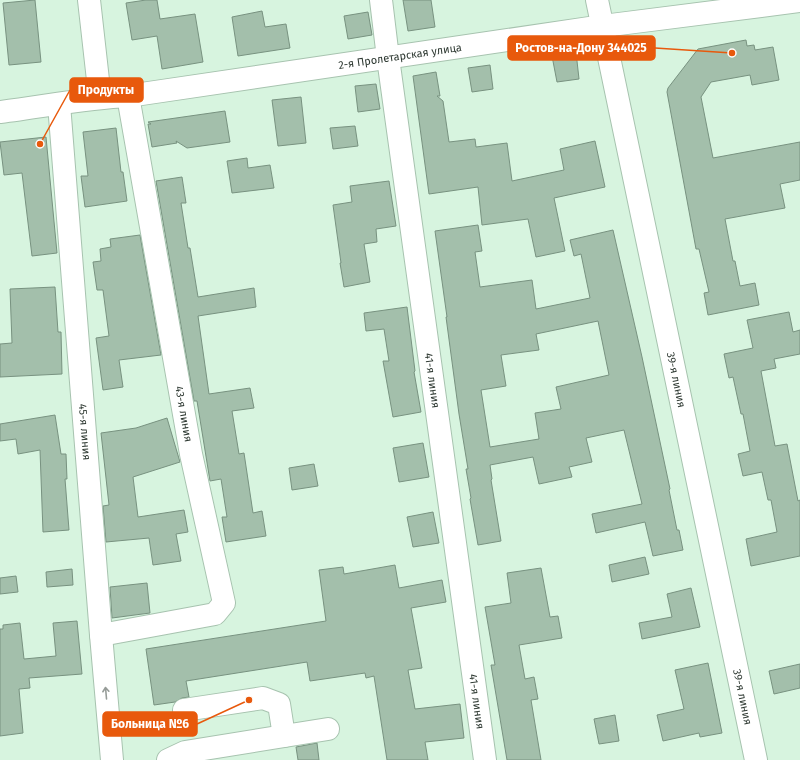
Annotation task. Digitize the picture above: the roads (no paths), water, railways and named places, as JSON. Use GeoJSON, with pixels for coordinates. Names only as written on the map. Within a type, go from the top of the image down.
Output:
{"type":"FeatureCollection","features":[{"type":"Feature","properties":{"kind":"street"},"geometry":{"type":"LineString","coordinates":[[89,0],[100,98]]}},
{"type":"Feature","properties":{"kind":"street","name":"41-я линия"},"geometry":{"type":"LineString","coordinates":[[382,0],[388,58],[485,760]]}},
{"type":"Feature","properties":{"kind":"street","name":"39-я линия"},"geometry":{"type":"LineString","coordinates":[[597,0],[756,760]]}},
{"type":"Feature","properties":{"kind":"street","name":"2-я Пролетарская улица"},"geometry":{"type":"LineString","coordinates":[[0,112],[100,98],[128,96],[603,26],[800,1]]}},
{"type":"Feature","properties":{"kind":"street","name":"43-я линия"},"geometry":{"type":"LineString","coordinates":[[101,635],[215,614],[224,603],[191,454],[128,96]]}},
{"type":"Feature","properties":{"kind":"street","name":"45-я линия"},"geometry":{"type":"LineString","coordinates":[[60,104],[112,760]]}},
{"type":"Feature","properties":{"kind":"street"},"geometry":{"type":"LineString","coordinates":[[184,710],[262,698],[279,704],[284,736]]}},
{"type":"Feature","properties":{"kind":"street"},"geometry":{"type":"LineString","coordinates":[[168,760],[185,752],[328,729]]}},
{"type":"Feature","properties":{"kind":"place","name":"Ростов-на-Дону 344025"},"geometry":{"type":"Point","coordinates":[732,53]}},
{"type":"Feature","properties":{"kind":"place","name":"Продукты"},"geometry":{"type":"Point","coordinates":[40,144]}},
{"type":"Feature","properties":{"kind":"place","name":"Больница №6"},"geometry":{"type":"Point","coordinates":[249,700]}}]}
